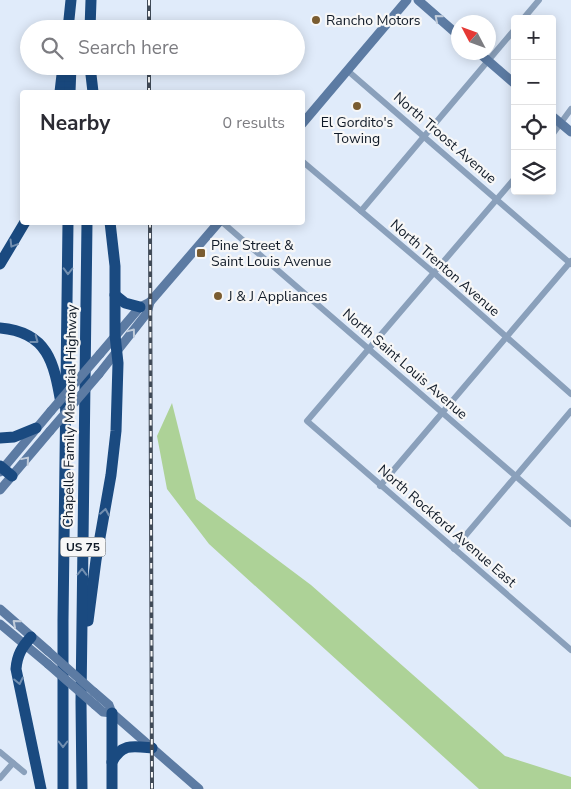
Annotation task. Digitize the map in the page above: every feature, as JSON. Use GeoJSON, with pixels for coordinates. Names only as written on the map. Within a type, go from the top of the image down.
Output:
{"type":"FeatureCollection","features":[{"type":"Feature","properties":{"kind":"highway"},"geometry":{"type":"LineString","coordinates":[[71,20],[72,0]]}},
{"type":"Feature","properties":{"kind":"highway"},"geometry":{"type":"LineString","coordinates":[[90,20],[91,0]]}},
{"type":"Feature","properties":{"kind":"highway"},"geometry":{"type":"LineString","coordinates":[[60,90],[62,75]]}},
{"type":"Feature","properties":{"kind":"highway"},"geometry":{"type":"LineString","coordinates":[[70,90],[71,75]]}},
{"type":"Feature","properties":{"kind":"highway"},"geometry":{"type":"LineString","coordinates":[[90,75],[91,90]]}},
{"type":"Feature","properties":{"kind":"highway"},"geometry":{"type":"LineString","coordinates":[[0,264],[23,225]]}},
{"type":"Feature","properties":{"kind":"highway","name":"Chapelle Family Memorial Highway"},"geometry":{"type":"LineString","coordinates":[[63,789],[62,620],[68,225]]}},
{"type":"Feature","properties":{"kind":"highway","name":"Chapelle Family Memorial Highway"},"geometry":{"type":"LineString","coordinates":[[82,789],[81,674],[87,225]]}},
{"type":"Feature","properties":{"kind":"highway"},"geometry":{"type":"LineString","coordinates":[[81,674],[96,560],[115,446],[117,352],[113,242],[110,225]]}},
{"type":"Feature","properties":{"kind":"highway"},"geometry":{"type":"LineString","coordinates":[[115,295],[125,303],[145,304]]}},
{"type":"Feature","properties":{"kind":"highway"},"geometry":{"type":"LineString","coordinates":[[0,328],[18,331],[31,337],[48,354],[55,371],[65,428]]}},
{"type":"Feature","properties":{"kind":"highway"},"geometry":{"type":"LineString","coordinates":[[0,438],[14,437],[36,428]]}},
{"type":"Feature","properties":{"kind":"highway"},"geometry":{"type":"LineString","coordinates":[[1,469],[12,476]]}},
{"type":"Feature","properties":{"kind":"highway"},"geometry":{"type":"LineString","coordinates":[[28,640],[17,659],[16,669],[41,789]]}},
{"type":"Feature","properties":{"kind":"highway"},"geometry":{"type":"LineString","coordinates":[[112,714],[112,789]]}},
{"type":"Feature","properties":{"kind":"highway"},"geometry":{"type":"LineString","coordinates":[[112,762],[116,754],[126,747],[152,748]]}},
{"type":"Feature","properties":{"kind":"main road"},"geometry":{"type":"LineString","coordinates":[[305,121],[407,0]]}},
{"type":"Feature","properties":{"kind":"main road"},"geometry":{"type":"LineString","coordinates":[[418,0],[451,29]]}},
{"type":"Feature","properties":{"kind":"main road"},"geometry":{"type":"LineString","coordinates":[[488,61],[511,81]]}},
{"type":"Feature","properties":{"kind":"main road"},"geometry":{"type":"LineString","coordinates":[[556,120],[571,132]]}},
{"type":"Feature","properties":{"kind":"main road"},"geometry":{"type":"LineString","coordinates":[[1,469],[116,336],[218,225]]}},
{"type":"Feature","properties":{"kind":"main road"},"geometry":{"type":"LineString","coordinates":[[0,490],[117,352],[147,313],[145,304]]}},
{"type":"Feature","properties":{"kind":"main road"},"geometry":{"type":"LineString","coordinates":[[0,609],[48,664],[103,712],[112,714],[199,789]]}},
{"type":"Feature","properties":{"kind":"main road"},"geometry":{"type":"LineString","coordinates":[[0,624],[48,651],[109,705],[112,714]]}},
{"type":"Feature","properties":{"kind":"street"},"geometry":{"type":"LineString","coordinates":[[526,15],[539,0]]}},
{"type":"Feature","properties":{"kind":"street"},"geometry":{"type":"LineString","coordinates":[[361,211],[511,34]]}},
{"type":"Feature","properties":{"kind":"street","name":"North Troost Avenue"},"geometry":{"type":"LineString","coordinates":[[348,71],[571,262]]}},
{"type":"Feature","properties":{"kind":"street"},"geometry":{"type":"LineString","coordinates":[[556,128],[571,109]]}},
{"type":"Feature","properties":{"kind":"street","name":"North Trenton Avenue"},"geometry":{"type":"LineString","coordinates":[[305,164],[434,273],[571,394]]}},
{"type":"Feature","properties":{"kind":"street"},"geometry":{"type":"LineString","coordinates":[[368,348],[511,183]]}},
{"type":"Feature","properties":{"kind":"street","name":"North Saint Louis Avenue"},"geometry":{"type":"LineString","coordinates":[[224,225],[571,524]]}},
{"type":"Feature","properties":{"kind":"street"},"geometry":{"type":"LineString","coordinates":[[380,486],[571,262]]}},
{"type":"Feature","properties":{"kind":"street","name":"North Rockford Avenue East"},"geometry":{"type":"LineString","coordinates":[[368,348],[306,421],[570,646]]}},
{"type":"Feature","properties":{"kind":"street"},"geometry":{"type":"LineString","coordinates":[[454,549],[571,411]]}},
{"type":"Feature","properties":{"kind":"street"},"geometry":{"type":"LineString","coordinates":[[0,752],[24,772]]}},
{"type":"Feature","properties":{"kind":"street"},"geometry":{"type":"LineString","coordinates":[[0,778],[13,763]]}},
{"type":"Feature","properties":{"kind":"green space"},"geometry":{"type":"Polygon","coordinates":[[[172,403],[196,499],[311,585],[505,756],[571,777],[571,789],[479,789],[209,544],[167,489],[157,436],[172,403]]]}},
{"type":"Feature","properties":{"kind":"railway"},"geometry":{"type":"LineString","coordinates":[[149,0],[149,20]]}},
{"type":"Feature","properties":{"kind":"railway"},"geometry":{"type":"LineString","coordinates":[[149,75],[149,90]]}},
{"type":"Feature","properties":{"kind":"railway"},"geometry":{"type":"LineString","coordinates":[[150,225],[152,789]]}},
{"type":"Feature","properties":{"kind":"place","name":"Rancho Motors"},"geometry":{"type":"Point","coordinates":[316,20]}},
{"type":"Feature","properties":{"kind":"place","name":"El Gordito's Towing"},"geometry":{"type":"Point","coordinates":[357,106]}},
{"type":"Feature","properties":{"kind":"place","name":"Pine Street & Saint Louis Avenue"},"geometry":{"type":"Point","coordinates":[201,253]}},
{"type":"Feature","properties":{"kind":"place","name":"J & J Appliances"},"geometry":{"type":"Point","coordinates":[218,296]}}]}
